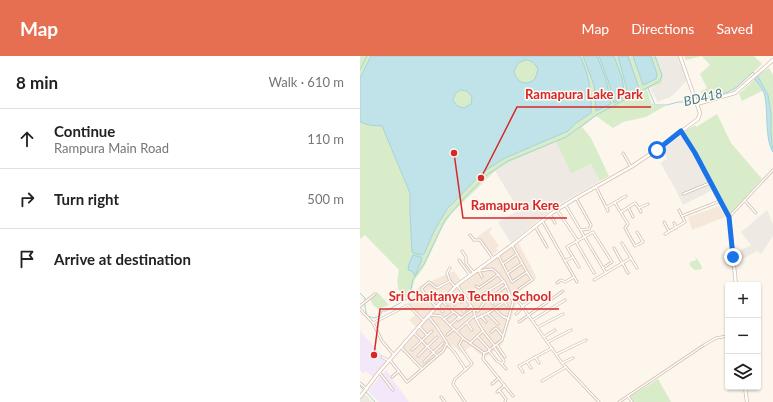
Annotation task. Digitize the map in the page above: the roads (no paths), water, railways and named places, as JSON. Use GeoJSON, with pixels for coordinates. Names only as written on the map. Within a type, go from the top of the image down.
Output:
{"type":"FeatureCollection","features":[{"type":"Feature","properties":{"kind":"main road"},"geometry":{"type":"LineString","coordinates":[[360,397],[379,372],[456,286],[512,245],[553,212],[631,167],[695,122],[700,116],[680,56]]}},
{"type":"Feature","properties":{"kind":"main road"},"geometry":{"type":"LineString","coordinates":[[696,102],[735,93],[773,60]]}},
{"type":"Feature","properties":{"kind":"main road"},"geometry":{"type":"LineString","coordinates":[[681,131],[695,153],[729,217],[736,282]]}},
{"type":"Feature","properties":{"kind":"main road"},"geometry":{"type":"LineString","coordinates":[[745,390],[747,402]]}},
{"type":"Feature","properties":{"kind":"street"},"geometry":{"type":"LineString","coordinates":[[623,153],[631,167]]}},
{"type":"Feature","properties":{"kind":"street"},"geometry":{"type":"LineString","coordinates":[[729,217],[773,170]]}},
{"type":"Feature","properties":{"kind":"street"},"geometry":{"type":"LineString","coordinates":[[684,194],[710,183]]}},
{"type":"Feature","properties":{"kind":"street"},"geometry":{"type":"LineString","coordinates":[[596,187],[608,212]]}},
{"type":"Feature","properties":{"kind":"street"},"geometry":{"type":"LineString","coordinates":[[606,207],[626,196]]}},
{"type":"Feature","properties":{"kind":"street"},"geometry":{"type":"LineString","coordinates":[[576,198],[591,227],[589,229],[581,230]]}},
{"type":"Feature","properties":{"kind":"street"},"geometry":{"type":"LineString","coordinates":[[744,200],[756,213]]}},
{"type":"Feature","properties":{"kind":"street"},"geometry":{"type":"LineString","coordinates":[[682,216],[720,201]]}},
{"type":"Feature","properties":{"kind":"street"},"geometry":{"type":"LineString","coordinates":[[615,203],[628,224],[625,228],[636,246],[643,242],[637,232]]}},
{"type":"Feature","properties":{"kind":"street"},"geometry":{"type":"LineString","coordinates":[[620,212],[635,203],[641,212]]}},
{"type":"Feature","properties":{"kind":"street"},"geometry":{"type":"LineString","coordinates":[[566,204],[606,273]]}},
{"type":"Feature","properties":{"kind":"street"},"geometry":{"type":"LineString","coordinates":[[638,208],[648,204]]}},
{"type":"Feature","properties":{"kind":"street"},"geometry":{"type":"LineString","coordinates":[[628,207],[633,217]]}},
{"type":"Feature","properties":{"kind":"street"},"geometry":{"type":"LineString","coordinates":[[557,210],[577,241],[594,273]]}},
{"type":"Feature","properties":{"kind":"street"},"geometry":{"type":"LineString","coordinates":[[665,234],[685,222],[679,210]]}},
{"type":"Feature","properties":{"kind":"street"},"geometry":{"type":"LineString","coordinates":[[545,218],[546,219],[551,216],[553,212]]}},
{"type":"Feature","properties":{"kind":"street"},"geometry":{"type":"LineString","coordinates":[[551,216],[555,223]]}},
{"type":"Feature","properties":{"kind":"street"},"geometry":{"type":"LineString","coordinates":[[542,220],[577,282]]}},
{"type":"Feature","properties":{"kind":"street"},"geometry":{"type":"LineString","coordinates":[[664,222],[669,231]]}},
{"type":"Feature","properties":{"kind":"street"},"geometry":{"type":"LineString","coordinates":[[674,223],[676,228]]}},
{"type":"Feature","properties":{"kind":"street"},"geometry":{"type":"LineString","coordinates":[[535,225],[547,247]]}},
{"type":"Feature","properties":{"kind":"street"},"geometry":{"type":"LineString","coordinates":[[579,266],[567,247],[593,232],[612,262],[603,268]]}},
{"type":"Feature","properties":{"kind":"street"},"geometry":{"type":"LineString","coordinates":[[470,235],[474,240],[480,240],[493,258]]}},
{"type":"Feature","properties":{"kind":"street"},"geometry":{"type":"LineString","coordinates":[[622,242],[637,268]]}},
{"type":"Feature","properties":{"kind":"street"},"geometry":{"type":"LineString","coordinates":[[512,245],[532,280],[519,289]]}},
{"type":"Feature","properties":{"kind":"street"},"geometry":{"type":"LineString","coordinates":[[614,248],[628,273]]}},
{"type":"Feature","properties":{"kind":"street"},"geometry":{"type":"LineString","coordinates":[[462,251],[466,257],[466,263],[482,277]]}},
{"type":"Feature","properties":{"kind":"street"},"geometry":{"type":"LineString","coordinates":[[503,264],[517,254]]}},
{"type":"Feature","properties":{"kind":"street"},"geometry":{"type":"LineString","coordinates":[[498,255],[513,282],[527,272]]}},
{"type":"Feature","properties":{"kind":"street"},"geometry":{"type":"LineString","coordinates":[[565,261],[573,257]]}},
{"type":"Feature","properties":{"kind":"street"},"geometry":{"type":"LineString","coordinates":[[594,280],[631,258]]}},
{"type":"Feature","properties":{"kind":"street"},"geometry":{"type":"LineString","coordinates":[[459,260],[470,275]]}},
{"type":"Feature","properties":{"kind":"street"},"geometry":{"type":"LineString","coordinates":[[508,273],[522,263]]}},
{"type":"Feature","properties":{"kind":"street"},"geometry":{"type":"LineString","coordinates":[[450,268],[448,273],[450,281],[466,298],[483,331],[505,357]]}},
{"type":"Feature","properties":{"kind":"street"},"geometry":{"type":"LineString","coordinates":[[476,271],[492,269],[499,274],[513,300],[517,300],[523,307],[562,363],[599,402]]}},
{"type":"Feature","properties":{"kind":"street"},"geometry":{"type":"LineString","coordinates":[[476,286],[479,288],[499,274]]}},
{"type":"Feature","properties":{"kind":"street"},"geometry":{"type":"LineString","coordinates":[[557,283],[561,280],[565,282],[574,277]]}},
{"type":"Feature","properties":{"kind":"street"},"geometry":{"type":"LineString","coordinates":[[443,312],[422,290],[422,288],[429,282],[437,288],[450,281]]}},
{"type":"Feature","properties":{"kind":"street"},"geometry":{"type":"LineString","coordinates":[[477,298],[504,281]]}},
{"type":"Feature","properties":{"kind":"street"},"geometry":{"type":"LineString","coordinates":[[493,304],[490,301],[492,298],[506,286]]}},
{"type":"Feature","properties":{"kind":"street"},"geometry":{"type":"LineString","coordinates":[[519,322],[528,314],[563,291]]}},
{"type":"Feature","properties":{"kind":"street"},"geometry":{"type":"LineString","coordinates":[[360,306],[375,294]]}},
{"type":"Feature","properties":{"kind":"street"},"geometry":{"type":"LineString","coordinates":[[447,295],[456,305]]}},
{"type":"Feature","properties":{"kind":"street"},"geometry":{"type":"LineString","coordinates":[[436,296],[446,305]]}},
{"type":"Feature","properties":{"kind":"street"},"geometry":{"type":"LineString","coordinates":[[476,319],[488,313],[511,297]]}},
{"type":"Feature","properties":{"kind":"street"},"geometry":{"type":"LineString","coordinates":[[461,302],[466,298]]}},
{"type":"Feature","properties":{"kind":"street"},"geometry":{"type":"LineString","coordinates":[[484,353],[500,342],[513,300]]}},
{"type":"Feature","properties":{"kind":"street"},"geometry":{"type":"LineString","coordinates":[[516,314],[532,300]]}},
{"type":"Feature","properties":{"kind":"street"},"geometry":{"type":"LineString","coordinates":[[533,320],[565,300]]}},
{"type":"Feature","properties":{"kind":"street"},"geometry":{"type":"LineString","coordinates":[[504,301],[507,306]]}},
{"type":"Feature","properties":{"kind":"street"},"geometry":{"type":"LineString","coordinates":[[450,325],[473,309],[477,311],[484,303]]}},
{"type":"Feature","properties":{"kind":"street"},"geometry":{"type":"LineString","coordinates":[[373,323],[408,305],[424,321]]}},
{"type":"Feature","properties":{"kind":"street"},"geometry":{"type":"LineString","coordinates":[[463,311],[471,306]]}},
{"type":"Feature","properties":{"kind":"street"},"geometry":{"type":"LineString","coordinates":[[449,307],[460,317]]}},
{"type":"Feature","properties":{"kind":"street"},"geometry":{"type":"LineString","coordinates":[[494,308],[508,320]]}},
{"type":"Feature","properties":{"kind":"street"},"geometry":{"type":"LineString","coordinates":[[360,309],[373,323],[382,341],[394,355]]}},
{"type":"Feature","properties":{"kind":"street"},"geometry":{"type":"LineString","coordinates":[[444,319],[453,312]]}},
{"type":"Feature","properties":{"kind":"street"},"geometry":{"type":"LineString","coordinates":[[488,313],[498,324]]}},
{"type":"Feature","properties":{"kind":"street"},"geometry":{"type":"LineString","coordinates":[[538,328],[563,314]]}},
{"type":"Feature","properties":{"kind":"street"},"geometry":{"type":"LineString","coordinates":[[428,316],[440,316],[463,338],[484,353]]}},
{"type":"Feature","properties":{"kind":"street"},"geometry":{"type":"LineString","coordinates":[[428,316],[466,370]]}},
{"type":"Feature","properties":{"kind":"street"},"geometry":{"type":"LineString","coordinates":[[457,331],[474,316]]}},
{"type":"Feature","properties":{"kind":"street"},"geometry":{"type":"LineString","coordinates":[[481,316],[486,322]]}},
{"type":"Feature","properties":{"kind":"street"},"geometry":{"type":"LineString","coordinates":[[467,323],[472,330]]}},
{"type":"Feature","properties":{"kind":"street"},"geometry":{"type":"LineString","coordinates":[[419,326],[427,336]]}},
{"type":"Feature","properties":{"kind":"street"},"geometry":{"type":"LineString","coordinates":[[490,332],[496,328],[503,336]]}},
{"type":"Feature","properties":{"kind":"street"},"geometry":{"type":"LineString","coordinates":[[448,335],[454,329]]}},
{"type":"Feature","properties":{"kind":"street"},"geometry":{"type":"LineString","coordinates":[[544,337],[555,330]]}},
{"type":"Feature","properties":{"kind":"street"},"geometry":{"type":"LineString","coordinates":[[548,342],[572,330]]}},
{"type":"Feature","properties":{"kind":"street"},"geometry":{"type":"LineString","coordinates":[[412,350],[432,331]]}},
{"type":"Feature","properties":{"kind":"street"},"geometry":{"type":"LineString","coordinates":[[470,343],[483,331]]}},
{"type":"Feature","properties":{"kind":"street"},"geometry":{"type":"LineString","coordinates":[[414,333],[437,356]]}},
{"type":"Feature","properties":{"kind":"street"},"geometry":{"type":"LineString","coordinates":[[478,336],[506,369]]}},
{"type":"Feature","properties":{"kind":"street"},"geometry":{"type":"LineString","coordinates":[[619,402],[711,341],[716,338],[725,336]]}},
{"type":"Feature","properties":{"kind":"street"},"geometry":{"type":"LineString","coordinates":[[418,356],[437,337]]}},
{"type":"Feature","properties":{"kind":"street"},"geometry":{"type":"LineString","coordinates":[[463,338],[459,344],[472,363],[471,366],[453,382],[454,386],[465,402]]}},
{"type":"Feature","properties":{"kind":"street"},"geometry":{"type":"LineString","coordinates":[[556,354],[586,340]]}},
{"type":"Feature","properties":{"kind":"street"},"geometry":{"type":"LineString","coordinates":[[424,362],[443,343]]}},
{"type":"Feature","properties":{"kind":"street"},"geometry":{"type":"LineString","coordinates":[[382,357],[389,361],[399,371],[407,382],[443,351],[447,344]]}},
{"type":"Feature","properties":{"kind":"street"},"geometry":{"type":"LineString","coordinates":[[495,346],[504,361],[502,364]]}},
{"type":"Feature","properties":{"kind":"street"},"geometry":{"type":"LineString","coordinates":[[401,347],[422,369]]}},
{"type":"Feature","properties":{"kind":"street"},"geometry":{"type":"LineString","coordinates":[[523,372],[519,366],[552,348]]}},
{"type":"Feature","properties":{"kind":"street"},"geometry":{"type":"LineString","coordinates":[[484,353],[483,358],[514,396]]}},
{"type":"Feature","properties":{"kind":"street"},"geometry":{"type":"LineString","coordinates":[[535,357],[539,363]]}},
{"type":"Feature","properties":{"kind":"street"},"geometry":{"type":"LineString","coordinates":[[562,363],[573,358]]}},
{"type":"Feature","properties":{"kind":"street"},"geometry":{"type":"LineString","coordinates":[[527,362],[531,368]]}},
{"type":"Feature","properties":{"kind":"street"},"geometry":{"type":"LineString","coordinates":[[542,381],[566,367]]}},
{"type":"Feature","properties":{"kind":"street"},"geometry":{"type":"LineString","coordinates":[[392,377],[399,371]]}},
{"type":"Feature","properties":{"kind":"street"},"geometry":{"type":"LineString","coordinates":[[379,372],[392,390]]}},
{"type":"Feature","properties":{"kind":"street"},"geometry":{"type":"LineString","coordinates":[[492,384],[499,378]]}},
{"type":"Feature","properties":{"kind":"street"},"geometry":{"type":"LineString","coordinates":[[360,383],[367,388]]}},
{"type":"Feature","properties":{"kind":"street"},"geometry":{"type":"LineString","coordinates":[[505,385],[498,391],[506,399],[505,402]]}},
{"type":"Feature","properties":{"kind":"street"},"geometry":{"type":"LineString","coordinates":[[628,396],[632,402]]}},
{"type":"Feature","properties":{"kind":"street"},"geometry":{"type":"LineString","coordinates":[[442,397],[445,402]]}},
{"type":"Feature","properties":{"kind":"water"},"geometry":{"type":"Polygon","coordinates":[[[371,56],[580,56],[586,70],[589,84],[591,113],[576,123],[568,131],[503,159],[483,172],[448,208],[435,229],[424,254],[421,255],[413,253],[412,251],[410,193],[382,126],[369,125],[360,122],[360,78],[371,56]],[[525,60],[518,63],[514,71],[519,80],[528,83],[535,79],[538,70],[533,63],[525,60]],[[460,90],[455,94],[453,100],[457,106],[464,108],[471,104],[472,97],[467,91],[460,90]]]}},
{"type":"Feature","properties":{"kind":"water"},"geometry":{"type":"Polygon","coordinates":[[[583,56],[597,56],[606,79],[611,104],[596,111],[594,85],[583,56]]]}},
{"type":"Feature","properties":{"kind":"water"},"geometry":{"type":"Polygon","coordinates":[[[599,56],[614,56],[622,78],[625,97],[614,103],[608,80],[599,56]]]}},
{"type":"Feature","properties":{"kind":"water"},"geometry":{"type":"Polygon","coordinates":[[[618,56],[628,56],[639,88],[628,94],[618,56]]]}},
{"type":"Feature","properties":{"kind":"water"},"geometry":{"type":"Polygon","coordinates":[[[633,56],[651,56],[657,74],[656,79],[643,85],[633,56]]]}},
{"type":"Feature","properties":{"kind":"water"},"geometry":{"type":"Polygon","coordinates":[[[757,75],[768,95],[771,113],[773,152],[769,141],[764,94],[754,78],[757,75]]]}},
{"type":"Feature","properties":{"kind":"water"},"geometry":{"type":"Polygon","coordinates":[[[413,255],[421,257],[422,259],[415,276],[412,271],[408,270],[413,255]]]}},
{"type":"Feature","properties":{"kind":"waterway"},"geometry":{"type":"LineString","coordinates":[[360,70],[367,56]]}},
{"type":"Feature","properties":{"kind":"waterway"},"geometry":{"type":"LineString","coordinates":[[407,298],[413,279],[424,264],[445,220],[488,174],[508,161],[566,137],[598,114],[660,81],[662,75],[655,56]]}},
{"type":"Feature","properties":{"kind":"waterway","name":"BD418"},"geometry":{"type":"LineString","coordinates":[[648,88],[655,105],[667,105],[678,102],[691,102],[728,92],[737,87],[753,72],[755,75]]}},
{"type":"Feature","properties":{"kind":"waterway"},"geometry":{"type":"LineString","coordinates":[[360,293],[365,298],[367,316],[374,318],[380,316],[382,311],[386,311],[407,299]]}},
{"type":"Feature","properties":{"kind":"waterway"},"geometry":{"type":"LineString","coordinates":[[360,386],[363,389]]}},
{"type":"Feature","properties":{"kind":"waterway"},"geometry":{"type":"LineString","coordinates":[[366,392],[375,402]]}},
{"type":"Feature","properties":{"kind":"place","name":"Ramapura Kere"},"geometry":{"type":"Point","coordinates":[454,153]}},
{"type":"Feature","properties":{"kind":"place","name":"Ramapura Lake Park"},"geometry":{"type":"Point","coordinates":[481,178]}},
{"type":"Feature","properties":{"kind":"place","name":"Sri Chaitanya Techno School"},"geometry":{"type":"Point","coordinates":[374,355]}}]}
